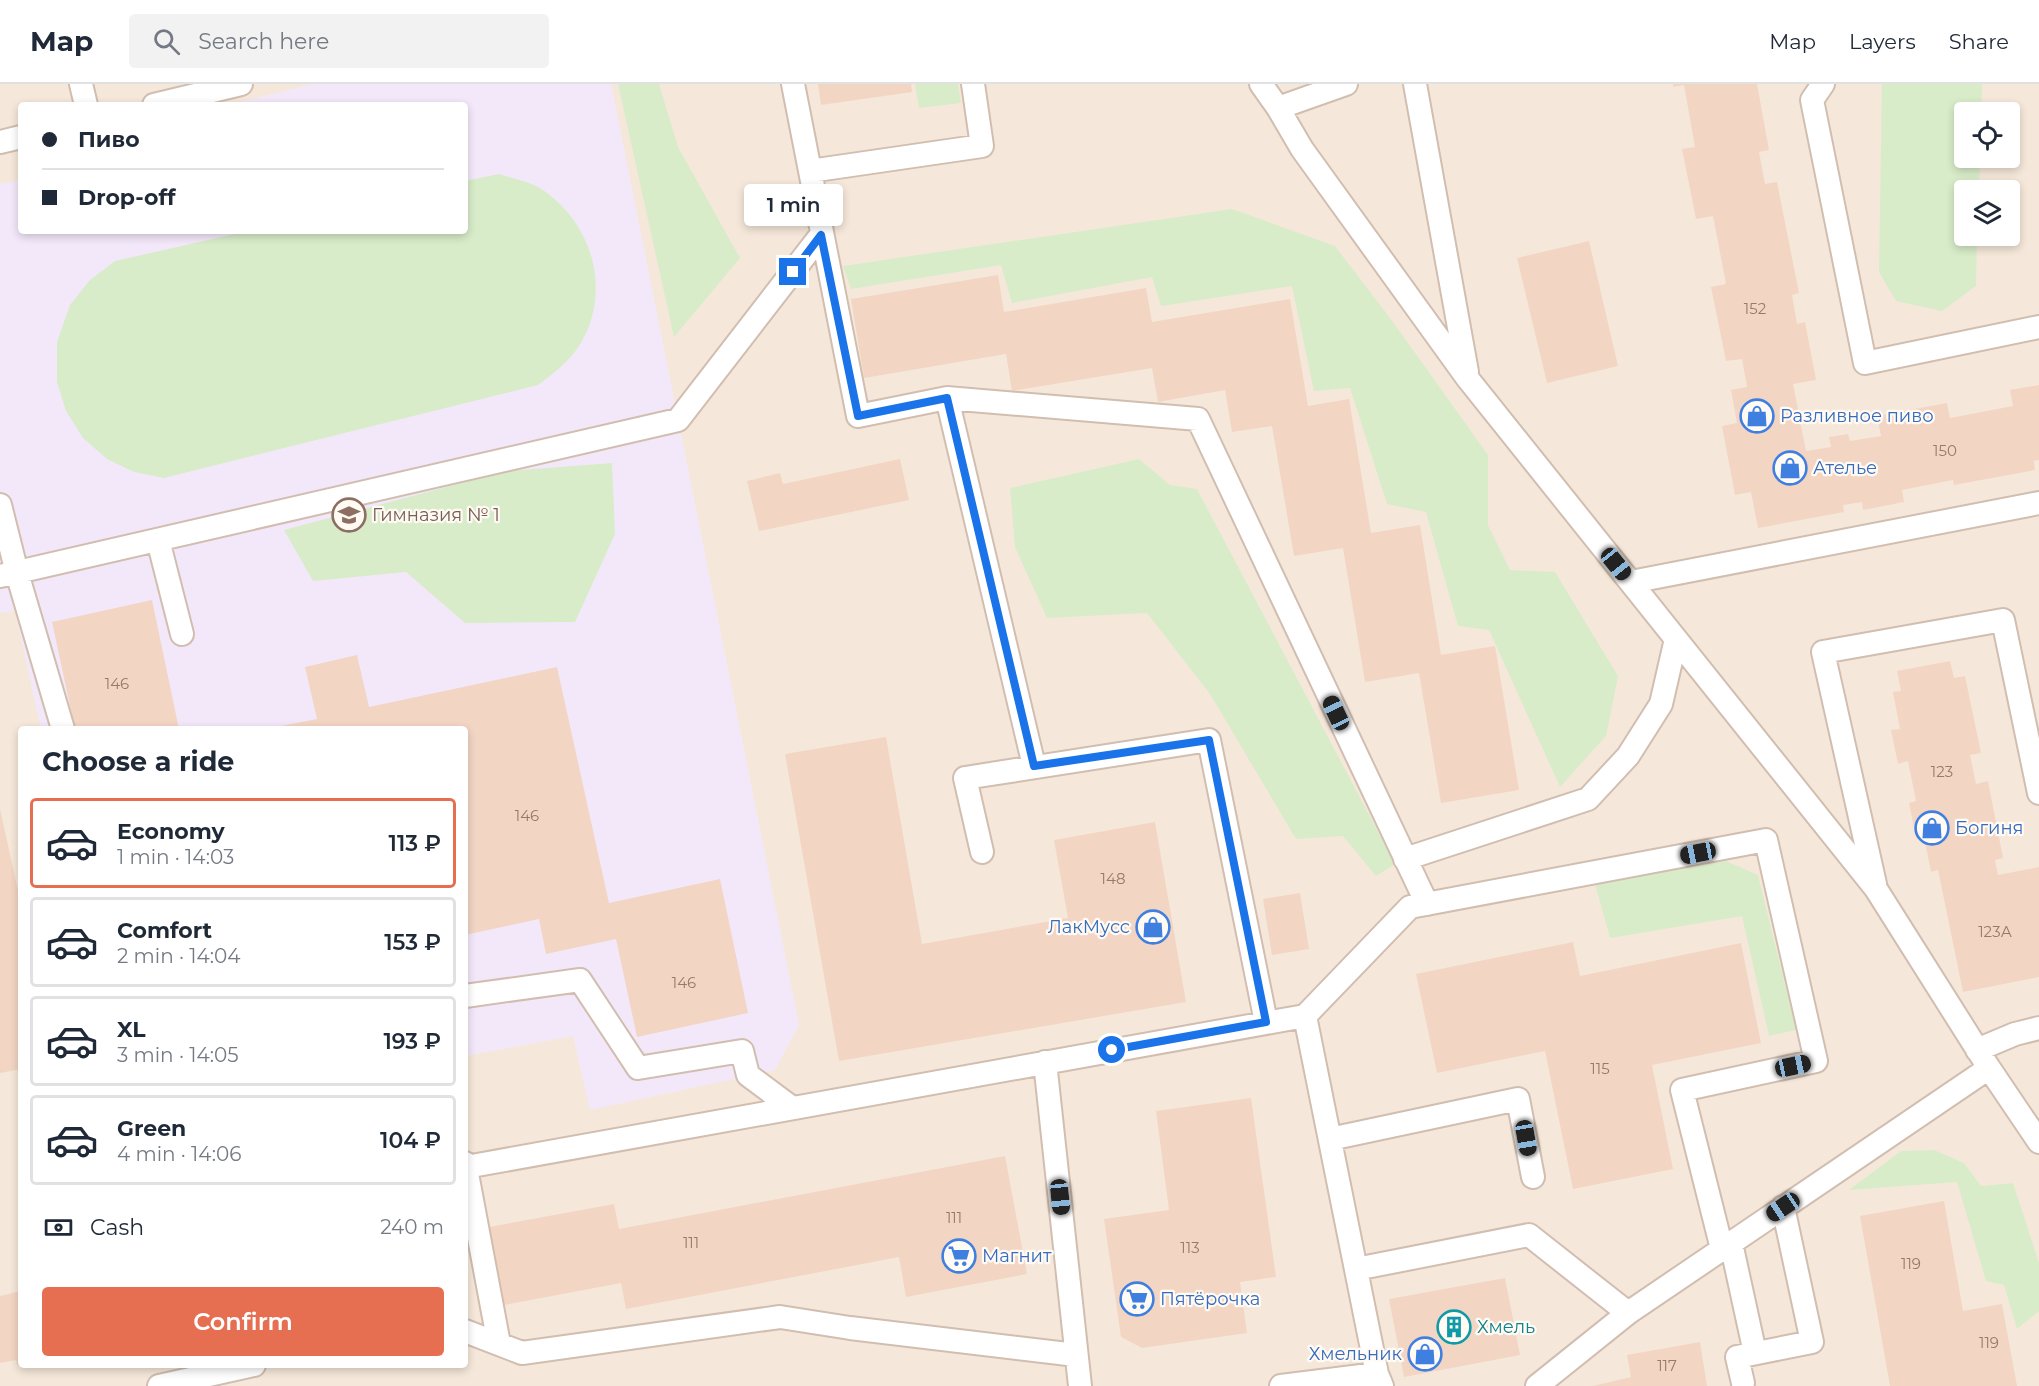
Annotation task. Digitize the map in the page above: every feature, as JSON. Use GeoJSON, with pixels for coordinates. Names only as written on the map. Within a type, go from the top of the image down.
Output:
{"type":"FeatureCollection","features":[{"type":"Feature","properties":{"kind":"lane"},"geometry":{"type":"LineString","coordinates":[[81,84],[85,102]]}},
{"type":"Feature","properties":{"kind":"lane"},"geometry":{"type":"LineString","coordinates":[[167,102],[242,84]]}},
{"type":"Feature","properties":{"kind":"lane"},"geometry":{"type":"LineString","coordinates":[[793,84],[858,416],[947,398],[1198,419],[1426,904]]}},
{"type":"Feature","properties":{"kind":"lane"},"geometry":{"type":"LineString","coordinates":[[810,171],[982,147],[973,84]]}},
{"type":"Feature","properties":{"kind":"lane"},"geometry":{"type":"LineString","coordinates":[[1261,84],[1302,149],[1468,379],[1876,889],[1983,1059],[2039,1142]]}},
{"type":"Feature","properties":{"kind":"lane"},"geometry":{"type":"LineString","coordinates":[[1278,108],[1346,84]]}},
{"type":"Feature","properties":{"kind":"lane"},"geometry":{"type":"LineString","coordinates":[[1415,84],[1468,379]]}},
{"type":"Feature","properties":{"kind":"lane"},"geometry":{"type":"LineString","coordinates":[[1822,84],[1812,100],[1865,363],[2039,327]]}},
{"type":"Feature","properties":{"kind":"lane"},"geometry":{"type":"LineString","coordinates":[[0,142],[18,138]]}},
{"type":"Feature","properties":{"kind":"lane"},"geometry":{"type":"LineString","coordinates":[[9,574],[678,420],[821,235]]}},
{"type":"Feature","properties":{"kind":"lane"},"geometry":{"type":"LineString","coordinates":[[947,398],[1034,766]]}},
{"type":"Feature","properties":{"kind":"lane"},"geometry":{"type":"LineString","coordinates":[[1631,582],[2039,503]]}},
{"type":"Feature","properties":{"kind":"lane"},"geometry":{"type":"LineString","coordinates":[[0,505],[9,574],[62,726]]}},
{"type":"Feature","properties":{"kind":"lane"},"geometry":{"type":"LineString","coordinates":[[158,540],[182,634]]}},
{"type":"Feature","properties":{"kind":"lane"},"geometry":{"type":"LineString","coordinates":[[1876,889],[1822,652],[2003,620],[2039,793]]}},
{"type":"Feature","properties":{"kind":"lane"},"geometry":{"type":"LineString","coordinates":[[1405,860],[1588,799],[1628,756],[1661,704],[1676,639]]}},
{"type":"Feature","properties":{"kind":"lane"},"geometry":{"type":"LineString","coordinates":[[982,852],[964,778],[1209,740],[1266,1022]]}},
{"type":"Feature","properties":{"kind":"lane"},"geometry":{"type":"LineString","coordinates":[[468,1164],[1305,1016],[1410,907],[1766,840],[1816,1061],[1682,1090],[1755,1353]]}},
{"type":"Feature","properties":{"kind":"lane"},"geometry":{"type":"LineString","coordinates":[[468,996],[580,980],[638,1068],[742,1051],[748,1075],[791,1107]]}},
{"type":"Feature","properties":{"kind":"lane"},"geometry":{"type":"LineString","coordinates":[[1281,1386],[1379,1380],[1305,1016]]}},
{"type":"Feature","properties":{"kind":"lane"},"geometry":{"type":"LineString","coordinates":[[1537,1386],[1628,1313],[1783,1207],[2015,1034],[2039,1028]]}},
{"type":"Feature","properties":{"kind":"lane"},"geometry":{"type":"LineString","coordinates":[[1045,1062],[1080,1386]]}},
{"type":"Feature","properties":{"kind":"lane"},"geometry":{"type":"LineString","coordinates":[[1329,1139],[1518,1099],[1533,1177]]}},
{"type":"Feature","properties":{"kind":"lane"},"geometry":{"type":"LineString","coordinates":[[468,1181],[499,1344]]}},
{"type":"Feature","properties":{"kind":"lane"},"geometry":{"type":"LineString","coordinates":[[1743,1383],[1737,1357],[1812,1342],[1783,1207]]}},
{"type":"Feature","properties":{"kind":"lane"},"geometry":{"type":"LineString","coordinates":[[1356,1269],[1529,1235],[1628,1313]]}},
{"type":"Feature","properties":{"kind":"lane"},"geometry":{"type":"LineString","coordinates":[[468,1332],[522,1353],[780,1317],[850,1328],[1076,1355]]}},
{"type":"Feature","properties":{"kind":"lane"},"geometry":{"type":"LineString","coordinates":[[159,1386],[240,1368]]}},
{"type":"Feature","properties":{"kind":"shaded area"},"geometry":{"type":"Polygon","coordinates":[[[0,84],[2039,84],[2039,1386],[0,1386],[0,84]]]}},
{"type":"Feature","properties":{"kind":"shaded area","name":"Гимназия № 1"},"geometry":{"type":"Polygon","coordinates":[[[314,84],[611,84],[799,1025],[775,1070],[590,1110],[573,1036],[468,1055],[468,726],[40,726],[15,611],[0,613],[0,184],[18,181],[18,234],[468,234],[468,102],[239,102],[314,84]]]}},
{"type":"Feature","properties":{"kind":"green space"},"geometry":{"type":"Polygon","coordinates":[[[618,84],[659,84],[678,147],[740,258],[674,337],[618,84]]]}},
{"type":"Feature","properties":{"kind":"green space"},"geometry":{"type":"Polygon","coordinates":[[[915,84],[958,84],[961,103],[919,108],[915,84]]]}},
{"type":"Feature","properties":{"kind":"green space"},"geometry":{"type":"Polygon","coordinates":[[[1882,84],[1982,84],[1981,102],[1954,102],[1954,168],[1980,168],[1979,180],[1954,180],[1954,246],[1977,246],[1976,286],[1942,311],[1896,301],[1879,272],[1882,84]]]}},
{"type":"Feature","properties":{"kind":"green space"},"geometry":{"type":"Polygon","coordinates":[[[499,174],[538,187],[570,215],[582,233],[590,252],[595,273],[596,294],[585,335],[571,357],[538,385],[164,478],[134,472],[107,459],[83,438],[66,411],[57,382],[57,342],[70,305],[90,280],[115,261],[235,234],[468,234],[468,180],[499,174]]]}},
{"type":"Feature","properties":{"kind":"green space"},"geometry":{"type":"Polygon","coordinates":[[[1232,209],[1335,246],[1393,322],[1488,455],[1488,525],[1510,570],[1555,572],[1618,676],[1606,736],[1560,787],[1489,630],[1458,626],[1426,512],[1387,504],[1350,388],[1314,391],[1292,286],[1161,306],[1152,277],[1012,303],[1001,265],[851,289],[843,266],[1232,209]]]}},
{"type":"Feature","properties":{"kind":"green space"},"geometry":{"type":"Polygon","coordinates":[[[1139,459],[1170,485],[1197,489],[1395,864],[1376,876],[1343,836],[1296,839],[1210,694],[1147,613],[1047,618],[1015,547],[1010,488],[1139,459]]]}},
{"type":"Feature","properties":{"kind":"green space"},"geometry":{"type":"Polygon","coordinates":[[[612,463],[615,534],[575,622],[465,623],[406,572],[313,581],[284,530],[507,471],[612,463]]]}},
{"type":"Feature","properties":{"kind":"green space"},"geometry":{"type":"Polygon","coordinates":[[[1726,861],[1758,875],[1796,1030],[1769,1036],[1742,916],[1610,938],[1595,884],[1726,861]]]}},
{"type":"Feature","properties":{"kind":"green space"},"geometry":{"type":"Polygon","coordinates":[[[1934,1150],[1964,1163],[1981,1186],[2013,1183],[2039,1263],[2039,1311],[2017,1329],[2004,1285],[1986,1281],[1957,1182],[1849,1190],[1901,1151],[1934,1150]]]}},
{"type":"Feature","properties":{"kind":"building"},"geometry":{"type":"Polygon","coordinates":[[[818,84],[911,84],[912,92],[821,105],[818,84]]]}},
{"type":"Feature","properties":{"kind":"building"},"geometry":{"type":"Polygon","coordinates":[[[1673,84],[1757,84],[1769,150],[1759,152],[1765,184],[1777,182],[1799,293],[1792,295],[1797,324],[1805,322],[1816,380],[1793,384],[1806,451],[1831,447],[1829,437],[1848,434],[1850,441],[1881,436],[1877,416],[1947,403],[1950,418],[2013,406],[2010,390],[2039,385],[2039,460],[2034,461],[2035,470],[1954,485],[1953,480],[1902,490],[1904,502],[1863,510],[1862,502],[1843,505],[1844,512],[1758,528],[1751,492],[1735,495],[1722,426],[1737,423],[1731,390],[1747,387],[1742,359],[1726,361],[1711,287],[1726,284],[1713,216],[1696,219],[1682,149],[1695,147],[1684,85],[1673,87],[1673,84]]]}},
{"type":"Feature","properties":{"kind":"building"},"geometry":{"type":"Polygon","coordinates":[[[1589,241],[1618,366],[1547,383],[1517,258],[1589,241]]]}},
{"type":"Feature","properties":{"kind":"building"},"geometry":{"type":"Polygon","coordinates":[[[998,275],[1004,312],[1146,288],[1152,322],[1290,299],[1308,406],[1349,399],[1371,533],[1420,525],[1441,655],[1495,646],[1519,790],[1441,803],[1419,673],[1365,682],[1343,548],[1294,556],[1272,426],[1232,432],[1225,390],[1158,402],[1152,368],[1012,391],[1006,354],[864,378],[851,299],[998,275]]]}},
{"type":"Feature","properties":{"kind":"building"},"geometry":{"type":"Polygon","coordinates":[[[900,459],[909,500],[759,531],[747,481],[780,473],[783,484],[900,459]]]}},
{"type":"Feature","properties":{"kind":"building"},"geometry":{"type":"Polygon","coordinates":[[[152,600],[178,726],[74,726],[52,622],[152,600]]]}},
{"type":"Feature","properties":{"kind":"building"},"geometry":{"type":"Polygon","coordinates":[[[357,655],[369,707],[557,667],[609,903],[720,879],[748,1013],[637,1037],[616,939],[546,954],[539,919],[468,934],[468,726],[281,726],[317,719],[305,667],[357,655]]]}},
{"type":"Feature","properties":{"kind":"building"},"geometry":{"type":"Polygon","coordinates":[[[1950,661],[1954,678],[1965,676],[1981,753],[1970,755],[1976,784],[1988,781],[2003,858],[1995,860],[1998,875],[2039,867],[2039,977],[1963,992],[1938,870],[1931,872],[1924,836],[1916,838],[1909,803],[1916,801],[1908,761],[1898,764],[1891,730],[1900,729],[1893,692],[1901,691],[1897,671],[1950,661]]]}},
{"type":"Feature","properties":{"kind":"building"},"geometry":{"type":"Polygon","coordinates":[[[886,737],[922,944],[1068,918],[1054,840],[1155,822],[1186,1002],[839,1061],[785,754],[886,737]]]}},
{"type":"Feature","properties":{"kind":"building"},"geometry":{"type":"Polygon","coordinates":[[[0,809],[18,890],[18,1070],[0,1073],[0,809]]]}},
{"type":"Feature","properties":{"kind":"building"},"geometry":{"type":"Polygon","coordinates":[[[1300,893],[1309,949],[1272,955],[1263,899],[1300,893]]]}},
{"type":"Feature","properties":{"kind":"building"},"geometry":{"type":"Polygon","coordinates":[[[1573,942],[1580,976],[1741,943],[1761,1043],[1652,1065],[1673,1169],[1573,1189],[1545,1051],[1437,1073],[1416,974],[1573,942]]]}},
{"type":"Feature","properties":{"kind":"building"},"geometry":{"type":"Polygon","coordinates":[[[1251,1098],[1276,1277],[1240,1282],[1247,1333],[1142,1348],[1121,1337],[1104,1219],[1169,1210],[1156,1111],[1251,1098]]]}},
{"type":"Feature","properties":{"kind":"building"},"geometry":{"type":"Polygon","coordinates":[[[1005,1156],[1027,1274],[906,1297],[899,1257],[626,1309],[621,1283],[499,1306],[484,1228],[614,1204],[619,1229],[1005,1156]]]}},
{"type":"Feature","properties":{"kind":"building"},"geometry":{"type":"Polygon","coordinates":[[[1944,1201],[1963,1311],[2002,1304],[2017,1386],[1890,1386],[1860,1216],[1944,1201]]]}},
{"type":"Feature","properties":{"kind":"building","name":"Хмель"},"geometry":{"type":"Polygon","coordinates":[[[1505,1278],[1520,1355],[1404,1377],[1389,1299],[1505,1278]]]}},
{"type":"Feature","properties":{"kind":"building"},"geometry":{"type":"Polygon","coordinates":[[[18,1292],[18,1365],[16,1360],[0,1363],[0,1296],[18,1292]]]}},
{"type":"Feature","properties":{"kind":"building"},"geometry":{"type":"Polygon","coordinates":[[[1700,1342],[1707,1386],[1593,1386],[1631,1377],[1627,1355],[1700,1342]]]}},
{"type":"Feature","properties":{"kind":"place","name":"Разливное пиво"},"geometry":{"type":"Point","coordinates":[1757,416]}},
{"type":"Feature","properties":{"kind":"place","name":"Ателье"},"geometry":{"type":"Point","coordinates":[1790,468]}},
{"type":"Feature","properties":{"kind":"place","name":"Гимназия № 1"},"geometry":{"type":"Point","coordinates":[349,515]}},
{"type":"Feature","properties":{"kind":"place","name":"Богиня"},"geometry":{"type":"Point","coordinates":[1932,828]}},
{"type":"Feature","properties":{"kind":"place","name":"ЛакМусс"},"geometry":{"type":"Point","coordinates":[1153,927]}},
{"type":"Feature","properties":{"kind":"place","name":"Магнит"},"geometry":{"type":"Point","coordinates":[959,1256]}},
{"type":"Feature","properties":{"kind":"place","name":"Пятёрочка"},"geometry":{"type":"Point","coordinates":[1137,1299]}},
{"type":"Feature","properties":{"kind":"place","name":"Хмель"},"geometry":{"type":"Point","coordinates":[1454,1327]}},
{"type":"Feature","properties":{"kind":"place","name":"Хмельник"},"geometry":{"type":"Point","coordinates":[1425,1354]}},
{"type":"Feature","properties":{"kind":"route"},"geometry":{"type":"LineString","coordinates":[[793,272],[821,235],[858,416],[947,398],[1034,766],[1209,740],[1266,1022],[1112,1050]]}}]}
